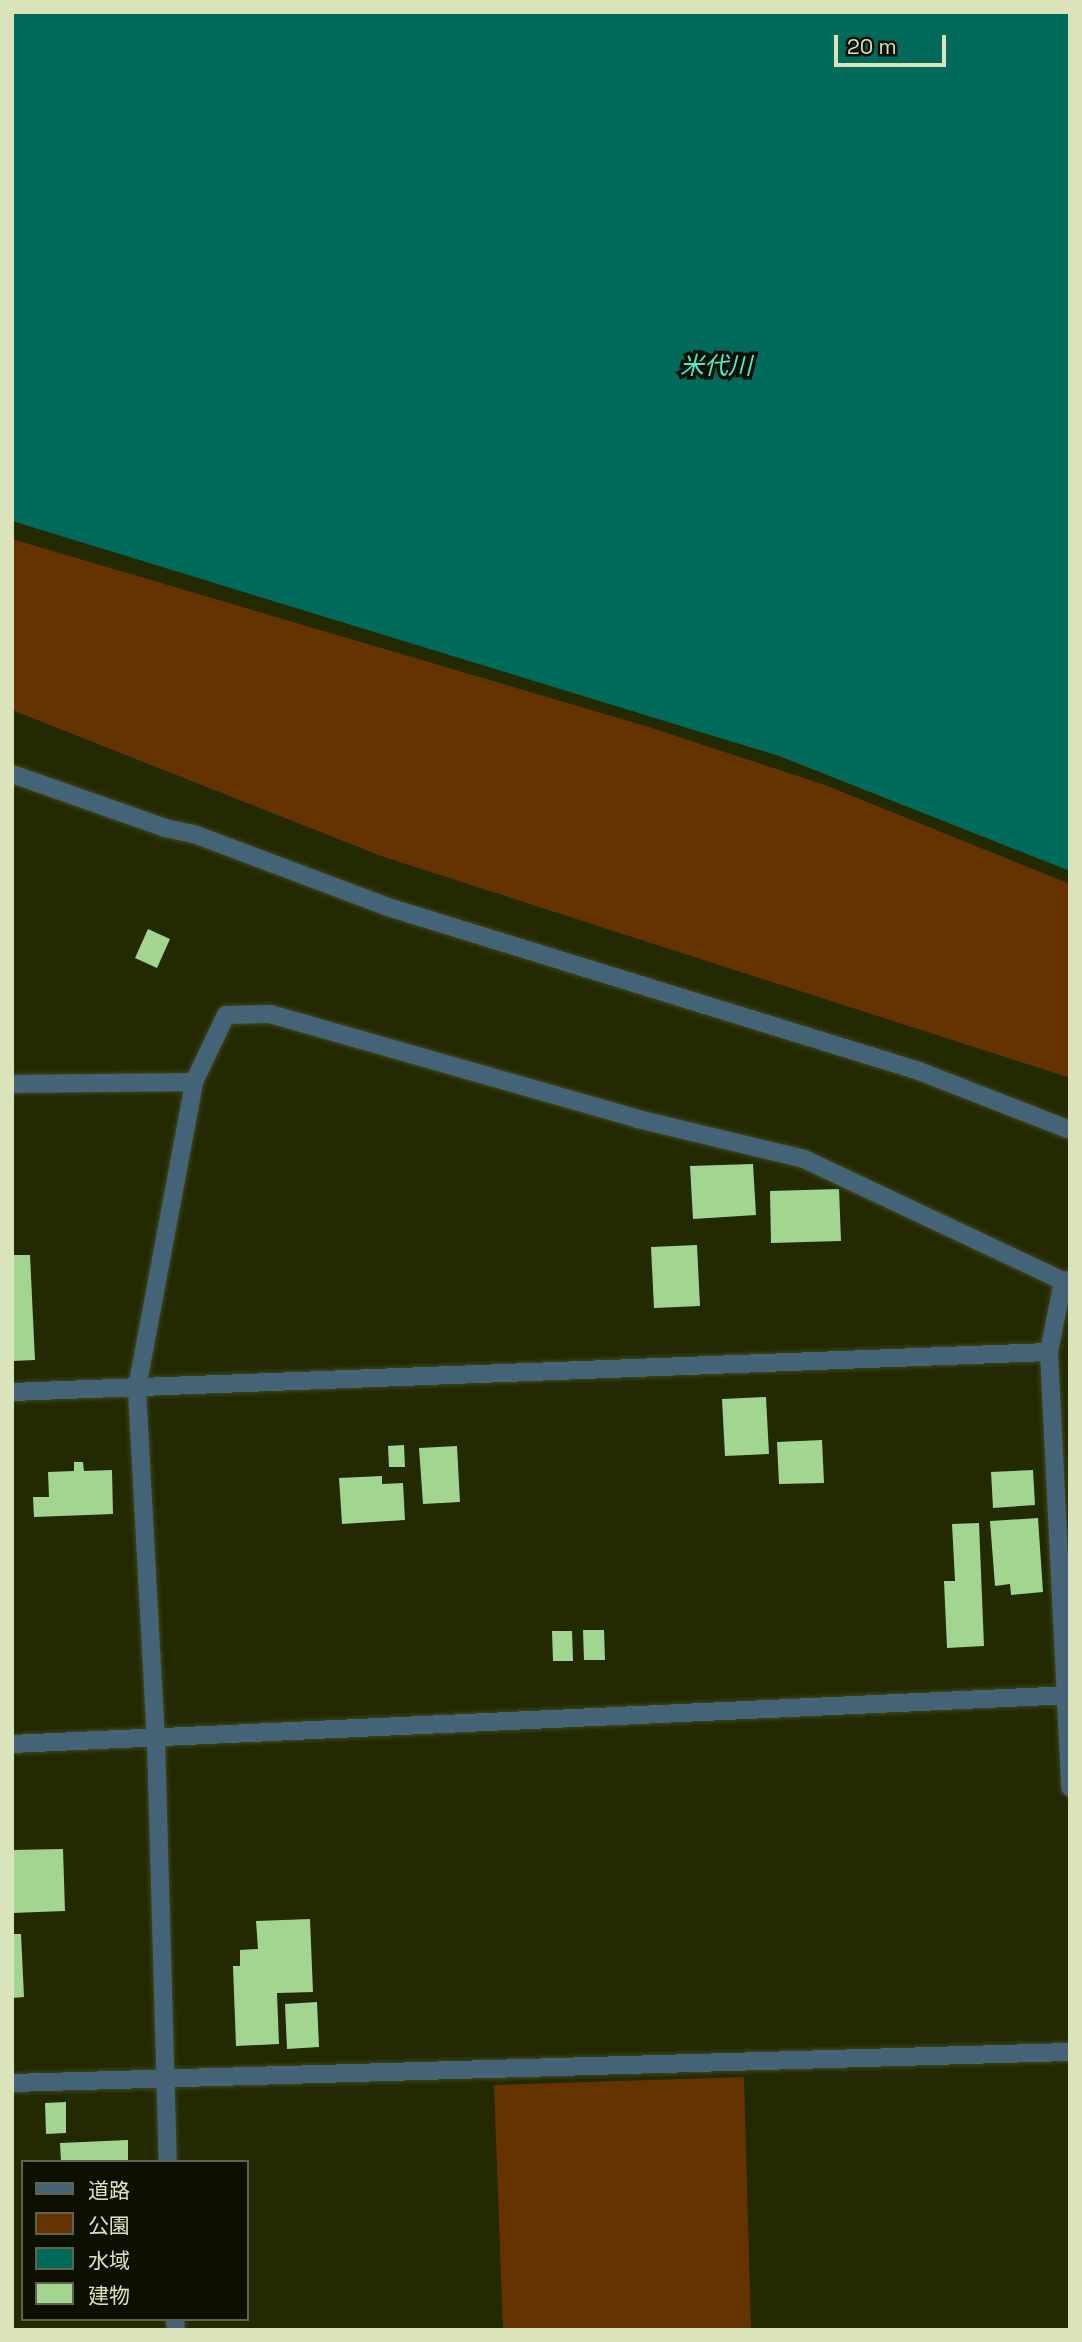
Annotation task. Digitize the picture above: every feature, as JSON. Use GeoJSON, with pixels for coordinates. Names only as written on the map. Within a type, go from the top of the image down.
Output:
{"type":"FeatureCollection","features":[{"type":"Feature","properties":{"kind":"street"},"geometry":{"type":"LineString","coordinates":[[12,774],[166,828],[194,834],[391,908],[916,1070],[1070,1130]]}},
{"type":"Feature","properties":{"kind":"street"},"geometry":{"type":"LineString","coordinates":[[167,2160],[156,1741],[137,1388],[194,1082],[226,1015],[270,1014],[638,1119],[804,1159],[1067,1281],[1049,1352],[1068,1695],[1070,1787]]}},
{"type":"Feature","properties":{"kind":"street"},"geometry":{"type":"LineString","coordinates":[[12,1084],[194,1082]]}},
{"type":"Feature","properties":{"kind":"street"},"geometry":{"type":"LineString","coordinates":[[12,1392],[1049,1352]]}},
{"type":"Feature","properties":{"kind":"street"},"geometry":{"type":"LineString","coordinates":[[12,1744],[156,1741],[1068,1695]]}},
{"type":"Feature","properties":{"kind":"street"},"geometry":{"type":"LineString","coordinates":[[12,2083],[1070,2052]]}},
{"type":"Feature","properties":{"kind":"green space"},"geometry":{"type":"Polygon","coordinates":[[[12,539],[649,727],[825,785],[1070,884],[1070,1078],[381,856],[12,710],[12,539]]]}},
{"type":"Feature","properties":{"kind":"green space"},"geometry":{"type":"Polygon","coordinates":[[[744,2077],[751,2330],[503,2330],[494,2085],[744,2077]]]}},
{"type":"Feature","properties":{"kind":"water","name":"米代川"},"geometry":{"type":"Polygon","coordinates":[[[12,12],[1070,12],[1070,871],[779,756],[12,521],[12,12]]]}},
{"type":"Feature","properties":{"kind":"building"},"geometry":{"type":"Polygon","coordinates":[[[148,929],[170,939],[157,968],[135,958],[148,929]]]}},
{"type":"Feature","properties":{"kind":"building"},"geometry":{"type":"Polygon","coordinates":[[[753,1164],[756,1215],[693,1219],[690,1166],[753,1164]]]}},
{"type":"Feature","properties":{"kind":"building"},"geometry":{"type":"Polygon","coordinates":[[[839,1189],[841,1241],[771,1243],[770,1191],[839,1189]]]}},
{"type":"Feature","properties":{"kind":"building"},"geometry":{"type":"Polygon","coordinates":[[[697,1245],[700,1306],[654,1308],[651,1247],[697,1245]]]}},
{"type":"Feature","properties":{"kind":"building"},"geometry":{"type":"Polygon","coordinates":[[[12,1255],[30,1255],[35,1360],[12,1361],[12,1255]]]}},
{"type":"Feature","properties":{"kind":"building"},"geometry":{"type":"Polygon","coordinates":[[[766,1397],[769,1454],[725,1456],[722,1399],[766,1397]]]}},
{"type":"Feature","properties":{"kind":"building"},"geometry":{"type":"Polygon","coordinates":[[[822,1440],[824,1483],[779,1484],[777,1442],[822,1440]]]}},
{"type":"Feature","properties":{"kind":"building"},"geometry":{"type":"Polygon","coordinates":[[[404,1445],[405,1467],[389,1467],[388,1446],[404,1445]]]}},
{"type":"Feature","properties":{"kind":"building"},"geometry":{"type":"Polygon","coordinates":[[[457,1446],[460,1502],[423,1504],[419,1448],[457,1446]]]}},
{"type":"Feature","properties":{"kind":"building"},"geometry":{"type":"Polygon","coordinates":[[[74,1462],[83,1462],[84,1471],[112,1470],[113,1514],[34,1517],[33,1497],[49,1497],[48,1472],[74,1471],[74,1462]]]}},
{"type":"Feature","properties":{"kind":"building"},"geometry":{"type":"Polygon","coordinates":[[[1033,1470],[1035,1505],[993,1508],[991,1472],[1033,1470]]]}},
{"type":"Feature","properties":{"kind":"building"},"geometry":{"type":"Polygon","coordinates":[[[382,1476],[382,1484],[403,1483],[405,1520],[342,1524],[339,1478],[382,1476]]]}},
{"type":"Feature","properties":{"kind":"building"},"geometry":{"type":"Polygon","coordinates":[[[1038,1518],[1043,1592],[1011,1595],[1010,1584],[995,1586],[990,1521],[1038,1518]]]}},
{"type":"Feature","properties":{"kind":"building"},"geometry":{"type":"Polygon","coordinates":[[[979,1523],[984,1646],[947,1648],[944,1581],[955,1581],[952,1524],[979,1523]]]}},
{"type":"Feature","properties":{"kind":"building"},"geometry":{"type":"Polygon","coordinates":[[[583,1630],[604,1630],[605,1660],[584,1660],[583,1630]]]}},
{"type":"Feature","properties":{"kind":"building"},"geometry":{"type":"Polygon","coordinates":[[[552,1631],[572,1631],[573,1661],[553,1661],[552,1631]]]}},
{"type":"Feature","properties":{"kind":"building"},"geometry":{"type":"Polygon","coordinates":[[[63,1849],[65,1911],[12,1913],[12,1850],[63,1849]]]}},
{"type":"Feature","properties":{"kind":"building"},"geometry":{"type":"Polygon","coordinates":[[[310,1919],[313,1992],[277,1993],[279,2044],[236,2046],[233,1966],[240,1966],[240,1950],[258,1949],[256,1921],[310,1919]]]}},
{"type":"Feature","properties":{"kind":"building"},"geometry":{"type":"Polygon","coordinates":[[[12,1934],[21,1934],[24,1997],[12,1998],[12,1934]]]}},
{"type":"Feature","properties":{"kind":"building"},"geometry":{"type":"Polygon","coordinates":[[[317,2002],[319,2047],[287,2049],[285,2004],[317,2002]]]}},
{"type":"Feature","properties":{"kind":"building"},"geometry":{"type":"Polygon","coordinates":[[[66,2102],[66,2133],[46,2134],[45,2103],[66,2102]]]}},
{"type":"Feature","properties":{"kind":"building"},"geometry":{"type":"Polygon","coordinates":[[[128,2140],[128,2160],[61,2160],[60,2143],[128,2140]]]}}]}
